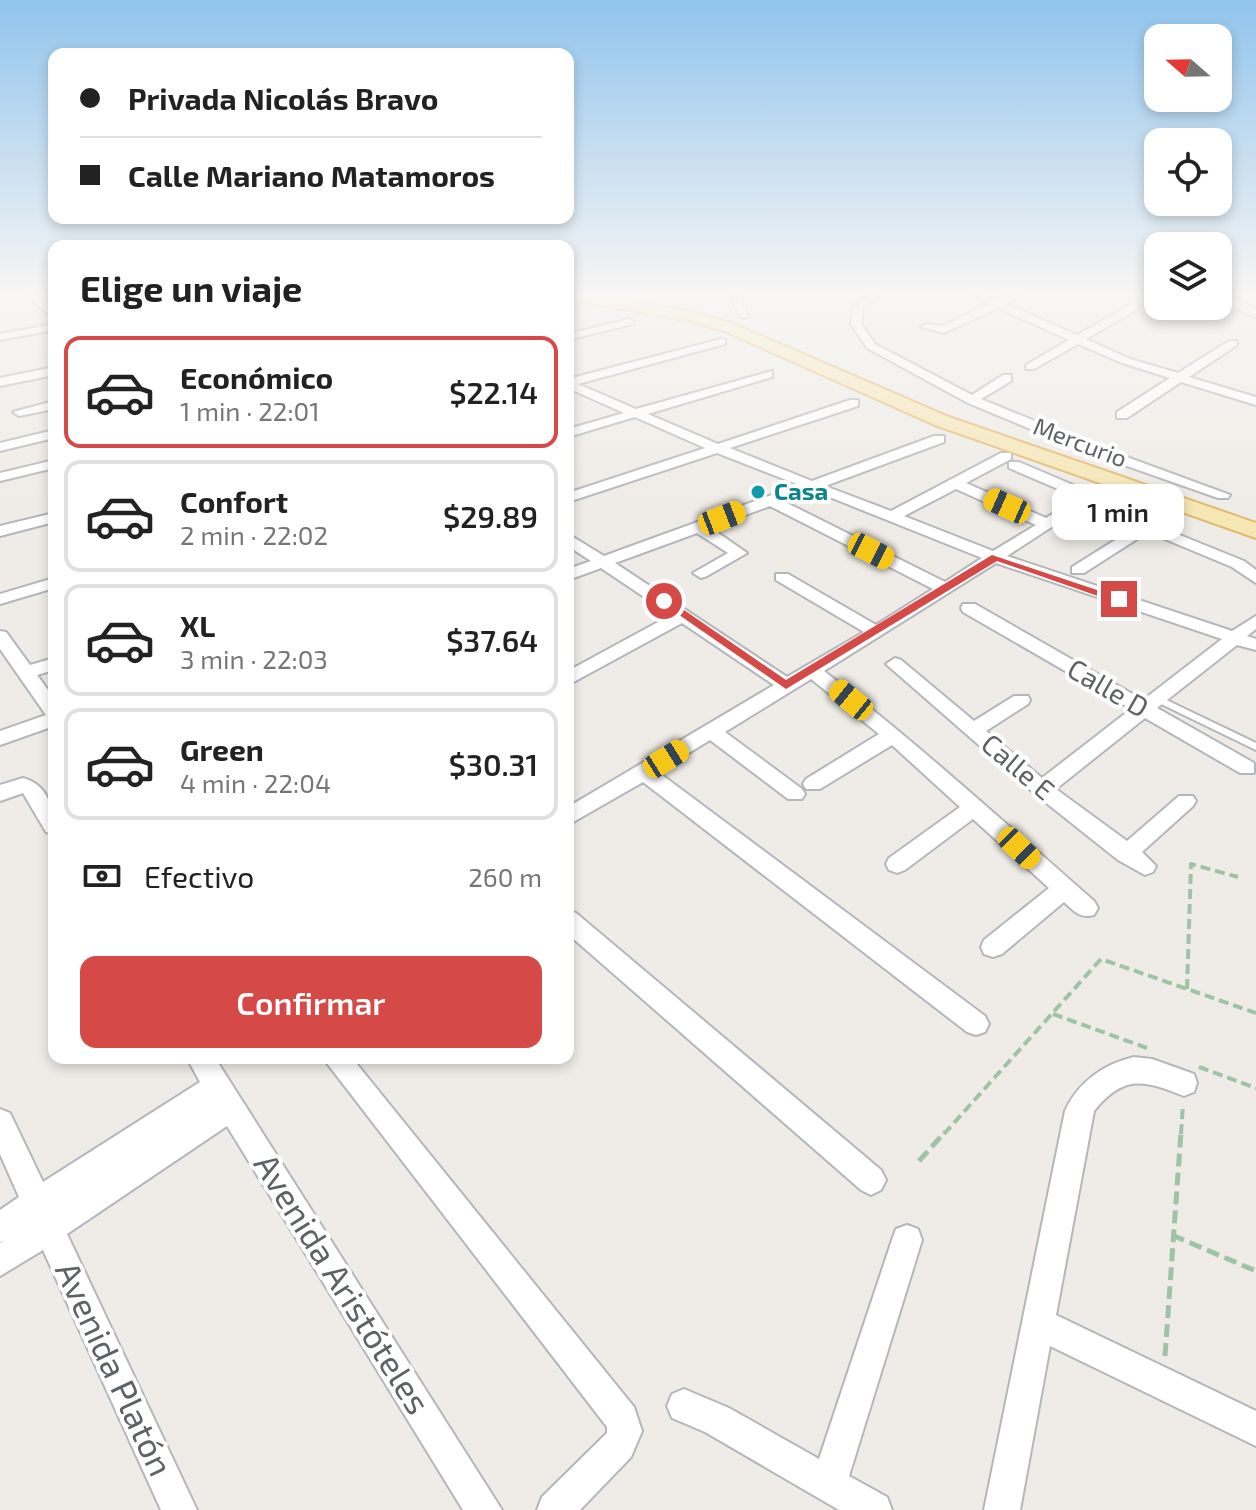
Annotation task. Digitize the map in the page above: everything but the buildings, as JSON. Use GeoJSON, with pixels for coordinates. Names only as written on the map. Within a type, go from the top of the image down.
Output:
{"type":"FeatureCollection","features":[{"type":"Feature","properties":{"kind":"main road"},"geometry":{"type":"LineString","coordinates":[[818,366],[942,421],[1256,531]]}},
{"type":"Feature","properties":{"kind":"main road"},"geometry":{"type":"LineString","coordinates":[[840,366],[959,417],[1256,519]]}},
{"type":"Feature","properties":{"kind":"street"},"geometry":{"type":"LineString","coordinates":[[574,382],[632,366]]}},
{"type":"Feature","properties":{"kind":"street","name":"Mercurio"},"geometry":{"type":"LineString","coordinates":[[911,366],[972,400],[1081,445],[1223,495]]}},
{"type":"Feature","properties":{"kind":"street"},"geometry":{"type":"LineString","coordinates":[[1143,366],[1256,401]]}},
{"type":"Feature","properties":{"kind":"street"},"geometry":{"type":"LineString","coordinates":[[1122,415],[1196,366]]}},
{"type":"Feature","properties":{"kind":"street"},"geometry":{"type":"LineString","coordinates":[[0,382],[48,372]]}},
{"type":"Feature","properties":{"kind":"street"},"geometry":{"type":"LineString","coordinates":[[574,431],[768,374]]}},
{"type":"Feature","properties":{"kind":"street"},"geometry":{"type":"LineString","coordinates":[[972,400],[1007,378]]}},
{"type":"Feature","properties":{"kind":"street"},"geometry":{"type":"LineString","coordinates":[[574,387],[717,448],[996,558],[1256,645]]}},
{"type":"Feature","properties":{"kind":"street"},"geometry":{"type":"LineString","coordinates":[[574,496],[854,403]]}},
{"type":"Feature","properties":{"kind":"street"},"geometry":{"type":"LineString","coordinates":[[19,412],[48,406]]}},
{"type":"Feature","properties":{"kind":"street"},"geometry":{"type":"LineString","coordinates":[[25,471],[5,441],[48,435]]}},
{"type":"Feature","properties":{"kind":"street"},"geometry":{"type":"LineString","coordinates":[[574,573],[939,439]]}},
{"type":"Feature","properties":{"kind":"street"},"geometry":{"type":"LineString","coordinates":[[892,517],[955,483],[1010,461],[1146,527],[1238,564],[1256,578]]}},
{"type":"Feature","properties":{"kind":"street"},"geometry":{"type":"LineString","coordinates":[[0,477],[48,465]]}},
{"type":"Feature","properties":{"kind":"street"},"geometry":{"type":"LineString","coordinates":[[955,483],[1047,524]]}},
{"type":"Feature","properties":{"kind":"street"},"geometry":{"type":"LineString","coordinates":[[769,500],[947,589]]}},
{"type":"Feature","properties":{"kind":"street"},"geometry":{"type":"LineString","coordinates":[[574,813],[947,589],[1047,524],[1095,500]]}},
{"type":"Feature","properties":{"kind":"street"},"geometry":{"type":"LineString","coordinates":[[0,531],[48,519]]}},
{"type":"Feature","properties":{"kind":"street"},"geometry":{"type":"LineString","coordinates":[[699,527],[739,553],[701,573]]}},
{"type":"Feature","properties":{"kind":"street"},"geometry":{"type":"LineString","coordinates":[[1078,570],[1146,527]]}},
{"type":"Feature","properties":{"kind":"street"},"geometry":{"type":"LineString","coordinates":[[574,543],[786,685]]}},
{"type":"Feature","properties":{"kind":"street"},"geometry":{"type":"LineString","coordinates":[[782,577],[876,632]]}},
{"type":"Feature","properties":{"kind":"street"},"geometry":{"type":"LineString","coordinates":[[0,599],[48,585]]}},
{"type":"Feature","properties":{"kind":"street","name":"Calle D"},"geometry":{"type":"LineString","coordinates":[[969,608],[1150,704],[1247,768]]}},
{"type":"Feature","properties":{"kind":"street"},"geometry":{"type":"LineString","coordinates":[[574,676],[684,615]]}},
{"type":"Feature","properties":{"kind":"street"},"geometry":{"type":"LineString","coordinates":[[1042,789],[1256,621]]}},
{"type":"Feature","properties":{"kind":"street"},"geometry":{"type":"LineString","coordinates":[[0,636],[48,704]]}},
{"type":"Feature","properties":{"kind":"street","name":"Calle E"},"geometry":{"type":"LineString","coordinates":[[895,664],[1042,789],[1135,860],[1186,801]]}},
{"type":"Feature","properties":{"kind":"street"},"geometry":{"type":"LineString","coordinates":[[25,673],[48,666]]}},
{"type":"Feature","properties":{"kind":"street"},"geometry":{"type":"LineString","coordinates":[[810,669],[893,735],[1086,908]]}},
{"type":"Feature","properties":{"kind":"street"},"geometry":{"type":"LineString","coordinates":[[974,730],[1021,700]]}},
{"type":"Feature","properties":{"kind":"street"},"geometry":{"type":"LineString","coordinates":[[0,738],[48,721]]}},
{"type":"Feature","properties":{"kind":"street"},"geometry":{"type":"LineString","coordinates":[[711,731],[795,794]]}},
{"type":"Feature","properties":{"kind":"street"},"geometry":{"type":"LineString","coordinates":[[813,784],[893,735]]}},
{"type":"Feature","properties":{"kind":"street"},"geometry":{"type":"LineString","coordinates":[[644,772],[976,1024]]}},
{"type":"Feature","properties":{"kind":"street"},"geometry":{"type":"LineString","coordinates":[[0,793],[23,785],[30,788],[48,816]]}},
{"type":"Feature","properties":{"kind":"street"},"geometry":{"type":"LineString","coordinates":[[897,864],[975,807]]}},
{"type":"Feature","properties":{"kind":"street"},"geometry":{"type":"LineString","coordinates":[[993,947],[1063,890]]}},
{"type":"Feature","properties":{"kind":"street"},"geometry":{"type":"LineString","coordinates":[[574,925],[871,1180]]}},
{"type":"Feature","properties":{"kind":"street","name":"Avenida Aristóteles"},"geometry":{"type":"LineString","coordinates":[[204,1064],[484,1510]]}},
{"type":"Feature","properties":{"kind":"street"},"geometry":{"type":"LineString","coordinates":[[341,1064],[622,1419],[625,1431],[619,1445],[555,1510]]}},
{"type":"Feature","properties":{"kind":"street"},"geometry":{"type":"LineString","coordinates":[[1002,1510],[1083,1102],[1122,1070],[1133,1068],[1184,1083]]}},
{"type":"Feature","properties":{"kind":"street"},"geometry":{"type":"LineString","coordinates":[[0,1261],[43,1216],[224,1097]]}},
{"type":"Feature","properties":{"kind":"street","name":"Avenida Platón"},"geometry":{"type":"LineString","coordinates":[[0,1122],[179,1510]]}},
{"type":"Feature","properties":{"kind":"street"},"geometry":{"type":"LineString","coordinates":[[0,1227],[43,1216]]}},
{"type":"Feature","properties":{"kind":"street"},"geometry":{"type":"LineString","coordinates":[[829,1484],[907,1240]]}},
{"type":"Feature","properties":{"kind":"street"},"geometry":{"type":"LineString","coordinates":[[1038,1323],[1256,1429]]}},
{"type":"Feature","properties":{"kind":"street"},"geometry":{"type":"LineString","coordinates":[[684,1406],[717,1420],[874,1510]]}},
{"type":"Feature","properties":{"kind":"lane"},"geometry":{"type":"LineString","coordinates":[[1150,704],[1256,747]]}},
{"type":"Feature","properties":{"kind":"path"},"geometry":{"type":"LineString","coordinates":[[1187,989],[1191,864],[1238,877]]}},
{"type":"Feature","properties":{"kind":"path"},"geometry":{"type":"LineString","coordinates":[[919,1161],[1101,959],[1256,1013]]}},
{"type":"Feature","properties":{"kind":"path"},"geometry":{"type":"LineString","coordinates":[[1163,1383],[1184,1083]]}},
{"type":"Feature","properties":{"kind":"path"},"geometry":{"type":"LineString","coordinates":[[1172,1235],[1256,1271]]}},
{"type":"Feature","properties":{"kind":"place","name":"Casa"},"geometry":{"type":"Point","coordinates":[758,492]}},
{"type":"Feature","properties":{"kind":"route"},"geometry":{"type":"LineString","coordinates":[[664,601],[786,685],[996,558],[1119,599]]}}]}
